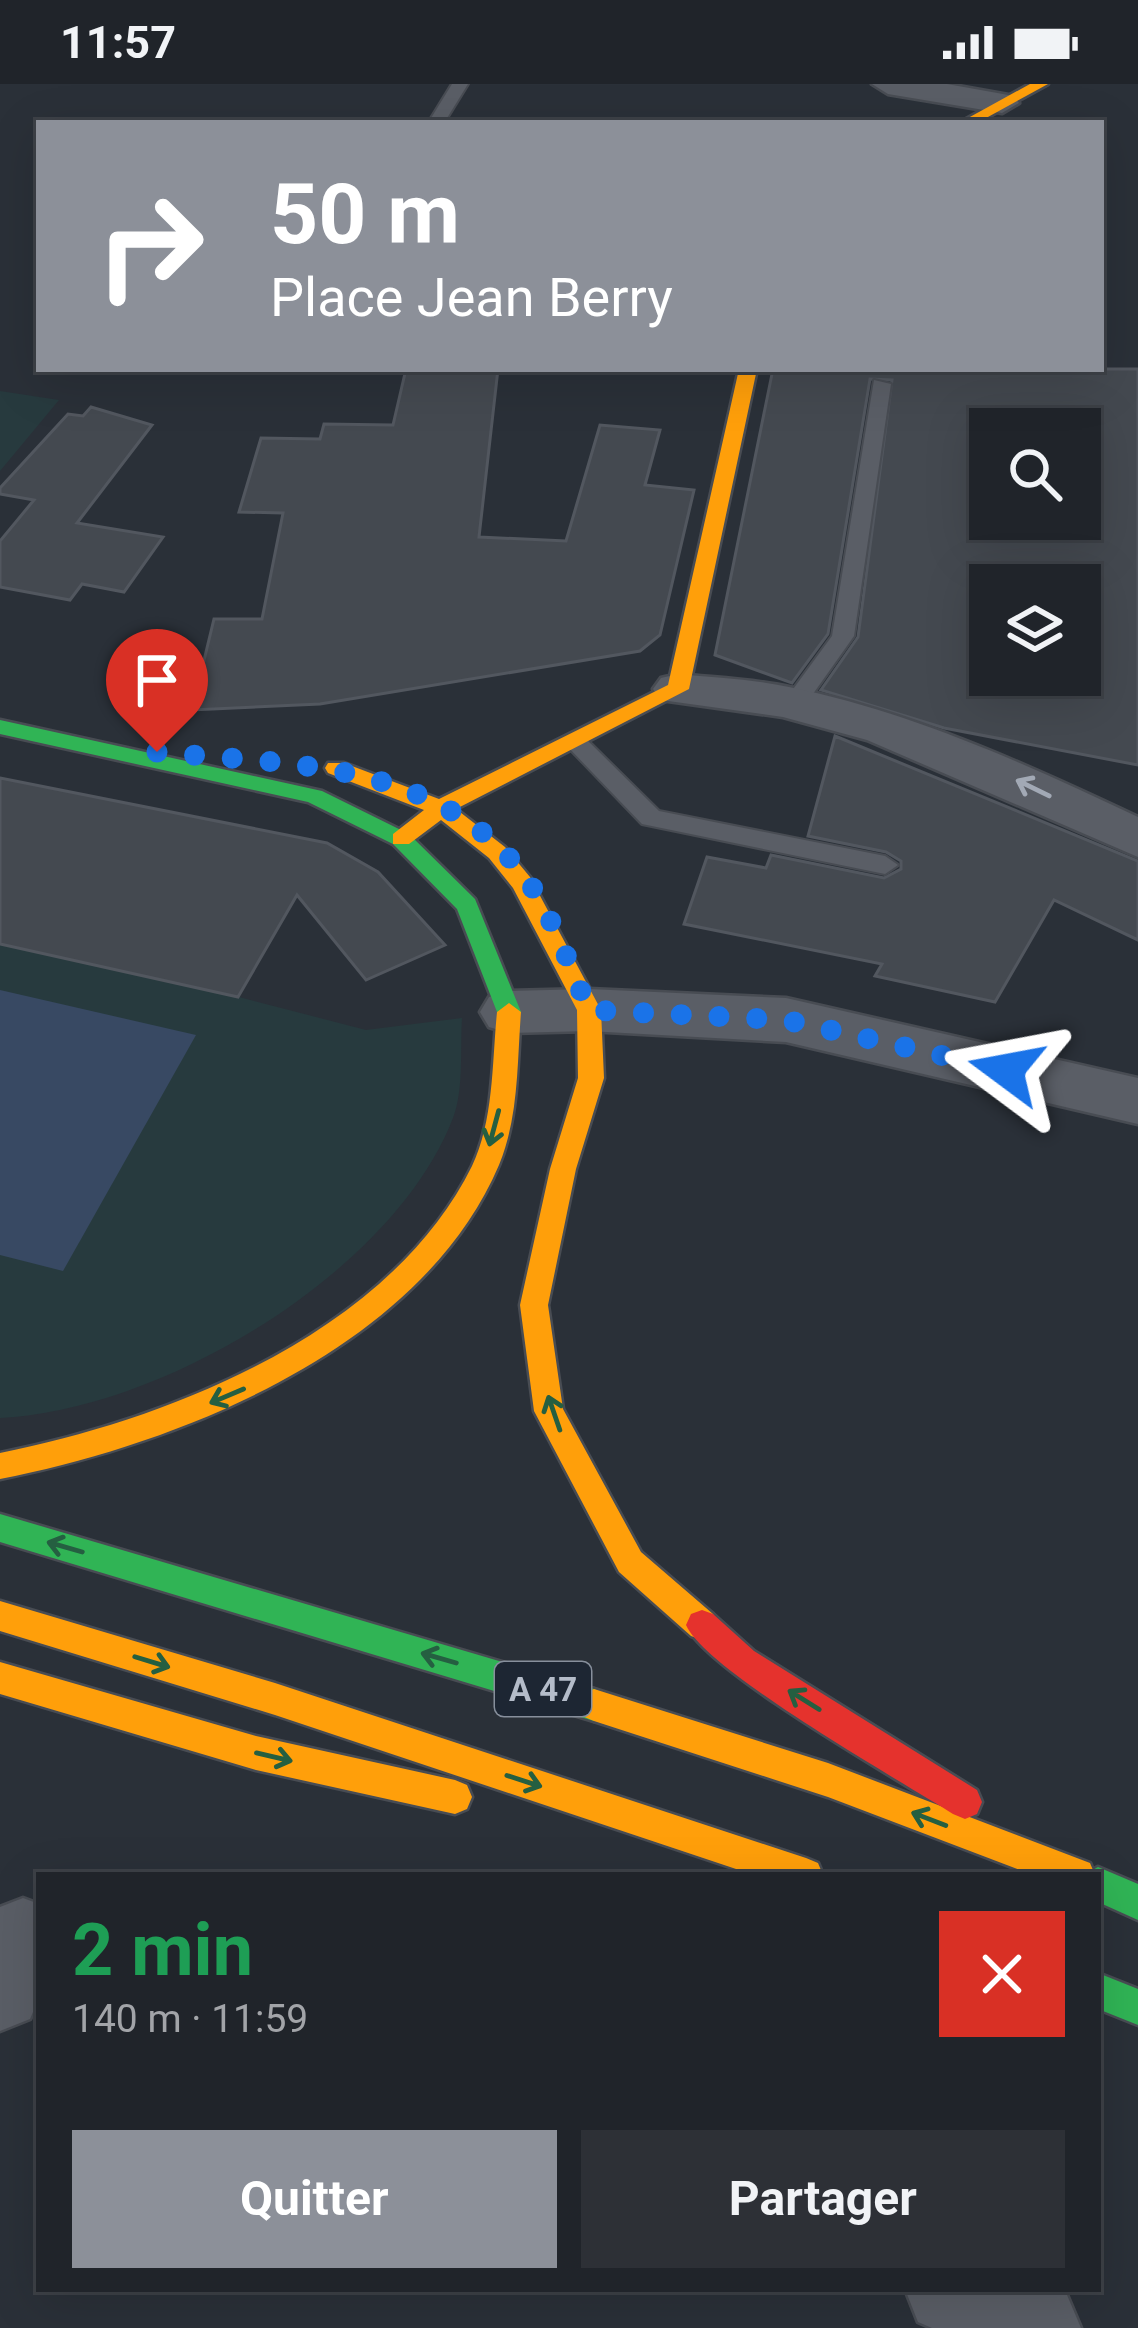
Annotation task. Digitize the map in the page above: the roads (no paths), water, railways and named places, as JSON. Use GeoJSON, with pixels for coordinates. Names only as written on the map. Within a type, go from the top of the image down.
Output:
{"type":"FeatureCollection","features":[{"type":"Feature","properties":{"kind":"main road"},"geometry":{"type":"LineString","coordinates":[[972,120],[1040,84]]}},
{"type":"Feature","properties":{"kind":"main road"},"geometry":{"type":"LineString","coordinates":[[401,838],[446,805],[678,689],[747,372]]}},
{"type":"Feature","properties":{"kind":"main road"},"geometry":{"type":"LineString","coordinates":[[0,727],[314,796],[401,838],[467,905],[508,1012],[498,1116],[478,1181],[442,1233],[367,1310],[244,1389],[134,1435],[0,1466]]}},
{"type":"Feature","properties":{"kind":"main road"},"geometry":{"type":"LineString","coordinates":[[111,748],[339,768],[446,805],[496,833],[518,866],[589,1010],[591,1078],[563,1168],[534,1304],[549,1411],[630,1562],[743,1662],[1074,1872]]}},
{"type":"Feature","properties":{"kind":"main road"},"geometry":{"type":"LineString","coordinates":[[518,797],[544,754]]}},
{"type":"Feature","properties":{"kind":"main road"},"geometry":{"type":"LineString","coordinates":[[440,877],[496,833]]}},
{"type":"Feature","properties":{"kind":"main road","name":"A 47"},"geometry":{"type":"LineString","coordinates":[[0,1528],[597,1705],[828,1780],[1071,1872]]}},
{"type":"Feature","properties":{"kind":"main road","name":"A 47"},"geometry":{"type":"LineString","coordinates":[[0,1616],[275,1699],[798,1872]]}},
{"type":"Feature","properties":{"kind":"main road"},"geometry":{"type":"LineString","coordinates":[[0,1678],[256,1754],[484,1803]]}},
{"type":"Feature","properties":{"kind":"main road"},"geometry":{"type":"LineString","coordinates":[[529,1814],[795,1872]]}},
{"type":"Feature","properties":{"kind":"main road"},"geometry":{"type":"LineString","coordinates":[[1101,1885],[1138,1902]]}},
{"type":"Feature","properties":{"kind":"main road"},"geometry":{"type":"LineString","coordinates":[[1101,1992],[1138,2007]]}},
{"type":"Feature","properties":{"kind":"street"},"geometry":{"type":"LineString","coordinates":[[888,84],[1003,103]]}},
{"type":"Feature","properties":{"kind":"street"},"geometry":{"type":"LineString","coordinates":[[678,689],[795,703],[1004,774],[1138,838]]}},
{"type":"Feature","properties":{"kind":"street"},"geometry":{"type":"LineString","coordinates":[[508,1012],[589,1010],[786,1020],[1138,1101]]}},
{"type":"Feature","properties":{"kind":"street"},"geometry":{"type":"LineString","coordinates":[[957,2292],[1034,2328]]}},
{"type":"Feature","properties":{"kind":"lane"},"geometry":{"type":"LineString","coordinates":[[438,120],[460,84]]}},
{"type":"Feature","properties":{"kind":"lane"},"geometry":{"type":"LineString","coordinates":[[795,703],[843,636],[881,384]]}},
{"type":"Feature","properties":{"kind":"lane"},"geometry":{"type":"LineString","coordinates":[[575,741],[651,818],[885,865]]}},
{"type":"Feature","properties":{"kind":"water"},"geometry":{"type":"Polygon","coordinates":[[[0,990],[196,1035],[63,1271],[0,1255],[0,990]]]}}]}
